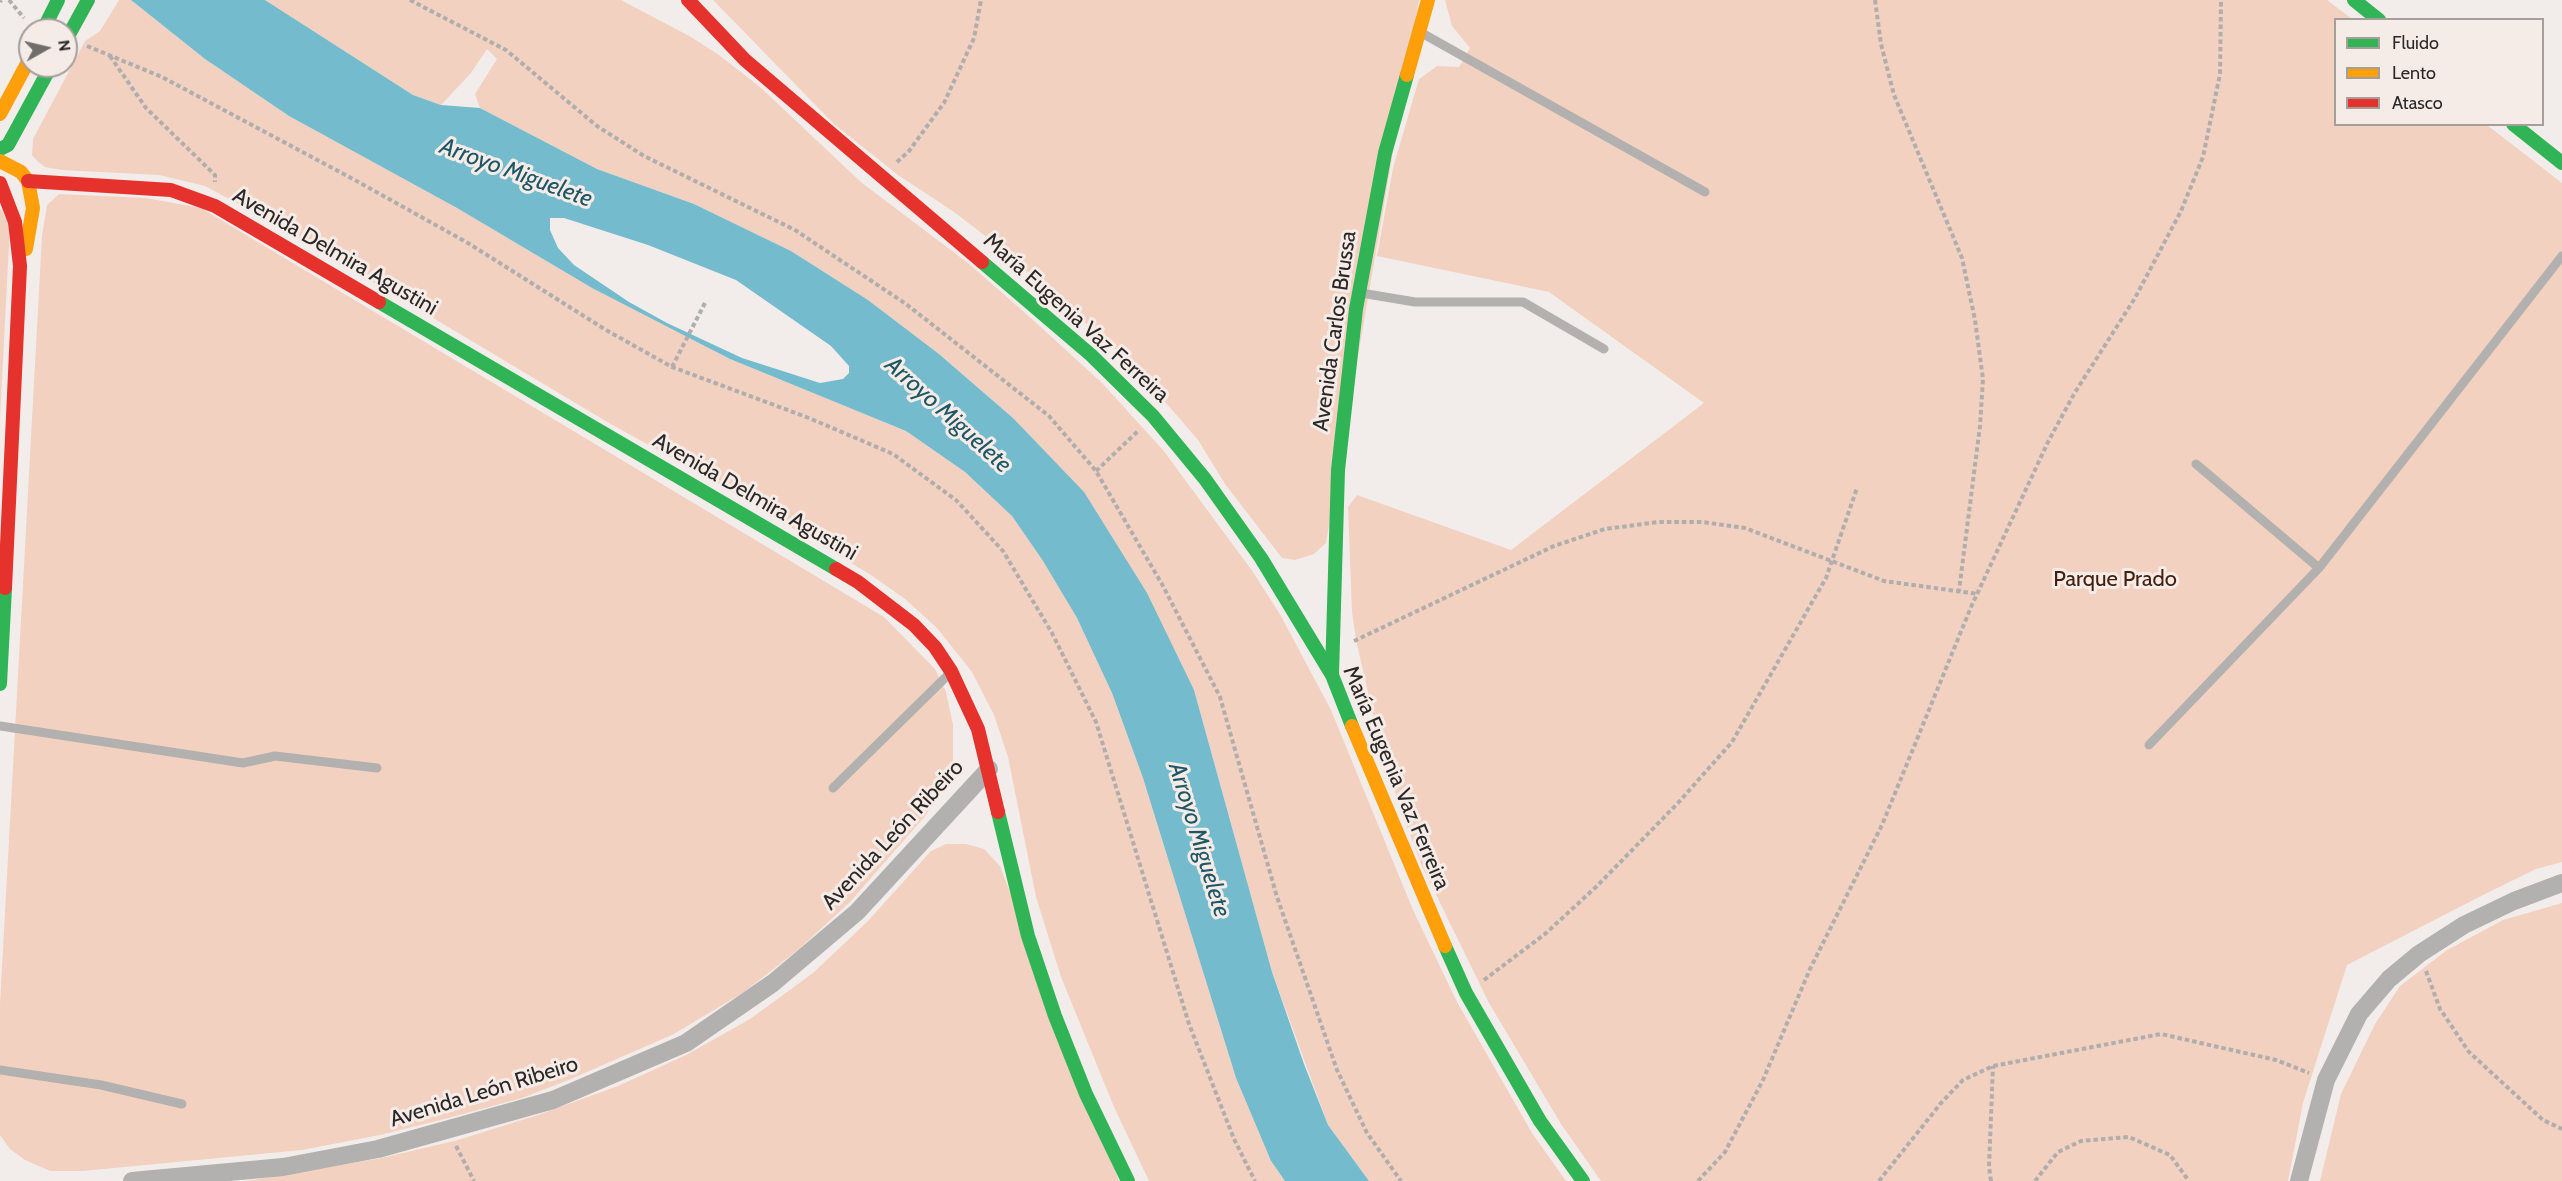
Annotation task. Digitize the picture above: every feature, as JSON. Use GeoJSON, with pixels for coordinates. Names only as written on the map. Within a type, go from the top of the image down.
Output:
{"type":"FeatureCollection","features":[{"type":"Feature","properties":{"kind":"street"},"geometry":{"type":"LineString","coordinates":[[50,18],[58,0]]}},
{"type":"Feature","properties":{"kind":"street"},"geometry":{"type":"LineString","coordinates":[[78,18],[88,0]]}},
{"type":"Feature","properties":{"kind":"street","name":"María Eugenia Vaz Ferreira"},"geometry":{"type":"LineString","coordinates":[[688,0],[745,60],[1091,355],[1153,416],[1205,479],[1261,558],[1332,675],[1409,866],[1466,993],[1540,1121],[1583,1181]]}},
{"type":"Feature","properties":{"kind":"street","name":"Avenida Carlos Brussa"},"geometry":{"type":"LineString","coordinates":[[1332,675],[1338,470],[1358,292],[1385,153],[1428,0]]}},
{"type":"Feature","properties":{"kind":"street"},"geometry":{"type":"LineString","coordinates":[[2354,0],[2376,18]]}},
{"type":"Feature","properties":{"kind":"street"},"geometry":{"type":"LineString","coordinates":[[0,114],[19,78]]}},
{"type":"Feature","properties":{"kind":"street"},"geometry":{"type":"LineString","coordinates":[[0,149],[8,145],[44,78]]}},
{"type":"Feature","properties":{"kind":"street"},"geometry":{"type":"LineString","coordinates":[[2515,126],[2562,163]]}},
{"type":"Feature","properties":{"kind":"street"},"geometry":{"type":"LineString","coordinates":[[0,161],[21,172],[28,181],[33,208],[32,223],[20,267]]}},
{"type":"Feature","properties":{"kind":"street","name":"Avenida Delmira Agustini"},"geometry":{"type":"LineString","coordinates":[[28,181],[171,189],[214,206],[858,582],[914,625],[934,646],[951,671],[978,729],[1028,936],[1055,1016],[1086,1094],[1128,1181]]}},
{"type":"Feature","properties":{"kind":"street"},"geometry":{"type":"LineString","coordinates":[[0,183],[15,222],[20,267],[0,684]]}},
{"type":"Feature","properties":{"kind":"street","name":"Avenida León Ribeiro"},"geometry":{"type":"LineString","coordinates":[[132,1181],[283,1167],[378,1149],[553,1100],[686,1043],[773,983],[857,912],[989,769]]}},
{"type":"Feature","properties":{"kind":"street"},"geometry":{"type":"LineString","coordinates":[[2299,1181],[2326,1080],[2359,1014],[2389,980],[2419,954],[2464,925],[2514,901],[2562,883]]}},
{"type":"Feature","properties":{"kind":"lane"},"geometry":{"type":"LineString","coordinates":[[1418,31],[1705,192]]}},
{"type":"Feature","properties":{"kind":"lane"},"geometry":{"type":"LineString","coordinates":[[2149,745],[2319,568],[2562,256]]}},
{"type":"Feature","properties":{"kind":"lane"},"geometry":{"type":"LineString","coordinates":[[1358,292],[1415,303],[1523,302],[1604,349]]}},
{"type":"Feature","properties":{"kind":"lane"},"geometry":{"type":"LineString","coordinates":[[2196,464],[2319,568]]}},
{"type":"Feature","properties":{"kind":"lane"},"geometry":{"type":"LineString","coordinates":[[833,788],[951,671]]}},
{"type":"Feature","properties":{"kind":"lane"},"geometry":{"type":"LineString","coordinates":[[0,726],[243,763],[275,756],[377,768]]}},
{"type":"Feature","properties":{"kind":"lane"},"geometry":{"type":"LineString","coordinates":[[0,1070],[101,1085],[182,1104]]}},
{"type":"Feature","properties":{"kind":"path"},"geometry":{"type":"LineString","coordinates":[[9,0],[24,18]]}},
{"type":"Feature","properties":{"kind":"path"},"geometry":{"type":"LineString","coordinates":[[410,0],[506,50],[597,126],[644,156],[795,230],[906,304],[1049,416],[1096,471],[1163,586],[1221,697],[1277,897],[1337,1070],[1367,1133],[1401,1181]]}},
{"type":"Feature","properties":{"kind":"path"},"geometry":{"type":"LineString","coordinates":[[881,176],[909,151],[944,103],[974,38],[981,0]]}},
{"type":"Feature","properties":{"kind":"path"},"geometry":{"type":"LineString","coordinates":[[1875,0],[1881,44],[1894,95],[1962,258],[1975,320],[1982,391],[1959,591]]}},
{"type":"Feature","properties":{"kind":"path"},"geometry":{"type":"LineString","coordinates":[[1698,1181],[1725,1152],[1763,1080],[1810,969],[1882,825],[1978,594],[2048,442],[2074,394],[2135,298],[2185,201],[2203,157],[2220,74],[2221,0]]}},
{"type":"Feature","properties":{"kind":"path"},"geometry":{"type":"LineString","coordinates":[[110,56],[146,108],[215,175],[214,206]]}},
{"type":"Feature","properties":{"kind":"path"},"geometry":{"type":"LineString","coordinates":[[672,367],[706,301]]}},
{"type":"Feature","properties":{"kind":"path"},"geometry":{"type":"LineString","coordinates":[[1096,471],[1153,416]]}},
{"type":"Feature","properties":{"kind":"path"},"geometry":{"type":"LineString","coordinates":[[1466,993],[1545,934],[1597,886],[1678,803],[1732,742],[1780,662],[1826,578],[1857,488]]}},
{"type":"Feature","properties":{"kind":"path"},"geometry":{"type":"LineString","coordinates":[[1331,652],[1554,546],[1605,529],[1658,522],[1702,522],[1745,528],[1884,581],[1978,594]]}},
{"type":"Feature","properties":{"kind":"path"},"geometry":{"type":"LineString","coordinates":[[2419,954],[2440,1010],[2469,1052],[2543,1120],[2562,1129]]}},
{"type":"Feature","properties":{"kind":"path"},"geometry":{"type":"LineString","coordinates":[[1879,1181],[1941,1103],[1964,1080],[1993,1066],[2161,1034],[2276,1060],[2326,1080]]}},
{"type":"Feature","properties":{"kind":"path"},"geometry":{"type":"LineString","coordinates":[[1992,1181],[1989,1167],[1993,1066]]}},
{"type":"Feature","properties":{"kind":"path"},"geometry":{"type":"LineString","coordinates":[[448,1129],[474,1181]]}},
{"type":"Feature","properties":{"kind":"path"},"geometry":{"type":"LineString","coordinates":[[2035,1181],[2058,1152],[2081,1141],[2129,1137],[2170,1155],[2189,1181]]}},
{"type":"Feature","properties":{"kind":"green space"},"geometry":{"type":"Polygon","coordinates":[[[119,0],[131,0],[205,59],[289,116],[457,208],[592,288],[730,359],[906,431],[965,472],[1012,516],[1043,561],[1077,618],[1112,693],[1143,778],[1236,1078],[1271,1161],[1285,1181],[1149,1181],[1114,1107],[1061,977],[1036,897],[1008,757],[994,715],[972,672],[937,628],[905,599],[871,575],[710,479],[609,423],[274,223],[205,186],[159,175],[61,170],[45,167],[32,155],[33,139],[65,78],[78,78],[78,54],[85,41],[100,31],[119,0]]]}},
{"type":"Feature","properties":{"kind":"green space"},"geometry":{"type":"Polygon","coordinates":[[[265,0],[621,0],[691,37],[719,55],[760,87],[862,183],[968,263],[1032,319],[1102,383],[1163,450],[1253,572],[1281,616],[1331,710],[1413,910],[1457,1002],[1532,1133],[1566,1181],[1369,1181],[1328,1125],[1272,972],[1194,690],[1013,418],[939,354],[868,300],[791,251],[694,204],[597,169],[480,108],[475,94],[497,59],[487,49],[471,73],[441,105],[413,95],[265,0]]]}},
{"type":"Feature","properties":{"kind":"green space"},"geometry":{"type":"Polygon","coordinates":[[[713,0],[1419,0],[1326,543],[1314,554],[1295,560],[1282,558],[1225,484],[1198,440],[1135,367],[997,245],[954,212],[898,175],[834,124],[713,0]]]}},
{"type":"Feature","properties":{"kind":"green space","name":"Parque Prado"},"geometry":{"type":"Polygon","coordinates":[[[1445,0],[2327,0],[2351,18],[2334,18],[2334,126],[2488,126],[2562,183],[2562,862],[2536,869],[2347,965],[2303,1103],[2288,1181],[1601,1181],[1561,1124],[1489,1003],[1422,866],[1400,808],[1379,741],[1356,640],[1352,612],[1348,507],[1357,495],[1511,550],[1704,403],[1549,292],[1377,256],[1393,168],[1419,79],[1437,66],[1459,67],[1470,48],[1452,26],[1445,0]]]}},
{"type":"Feature","properties":{"kind":"green space"},"geometry":{"type":"Polygon","coordinates":[[[59,194],[146,198],[201,208],[884,617],[935,669],[946,692],[953,725],[953,761],[941,790],[926,815],[850,902],[799,949],[744,992],[674,1034],[522,1098],[380,1135],[302,1150],[83,1171],[50,1171],[25,1160],[10,1149],[0,1135],[0,1004],[42,236],[47,205],[59,194]]]}},
{"type":"Feature","properties":{"kind":"green space"},"geometry":{"type":"Polygon","coordinates":[[[0,208],[10,225],[0,419],[0,208]]]}},
{"type":"Feature","properties":{"kind":"green space"},"geometry":{"type":"Polygon","coordinates":[[[946,844],[966,844],[984,849],[1000,866],[1119,1181],[246,1181],[382,1158],[458,1140],[538,1115],[618,1086],[686,1055],[750,1019],[813,973],[868,921],[931,851],[946,844]]]}},
{"type":"Feature","properties":{"kind":"green space"},"geometry":{"type":"Polygon","coordinates":[[[2562,903],[2562,1181],[2320,1181],[2341,1094],[2375,1024],[2400,986],[2447,950],[2503,920],[2562,903]]]}},
{"type":"Feature","properties":{"kind":"water","name":"Arroyo Miguelete"},"geometry":{"type":"Polygon","coordinates":[[[131,0],[265,0],[413,95],[441,105],[480,108],[597,169],[694,204],[791,251],[868,300],[939,354],[1013,418],[1084,492],[1147,593],[1194,690],[1272,972],[1304,1064],[1328,1125],[1369,1181],[1285,1181],[1271,1161],[1236,1078],[1143,778],[1112,693],[1077,618],[1043,561],[1012,516],[965,472],[906,431],[730,359],[592,288],[457,208],[289,116],[205,59],[131,0]],[[550,218],[550,230],[558,248],[574,265],[629,302],[667,323],[742,358],[820,383],[843,379],[849,373],[849,366],[831,346],[736,280],[648,245],[564,218],[550,218]]]}},
{"type":"Feature","properties":{"kind":"traffic: fast"},"geometry":{"type":"LineString","coordinates":[[49,18],[58,0]]}},
{"type":"Feature","properties":{"kind":"traffic: fast"},"geometry":{"type":"LineString","coordinates":[[78,18],[88,0]]}},
{"type":"Feature","properties":{"kind":"traffic: fast"},"geometry":{"type":"LineString","coordinates":[[2354,0],[2376,18]]}},
{"type":"Feature","properties":{"kind":"traffic: fast"},"geometry":{"type":"LineString","coordinates":[[1332,674],[1338,470],[1356,309],[1385,153],[1407,75]]}},
{"type":"Feature","properties":{"kind":"traffic: fast"},"geometry":{"type":"LineString","coordinates":[[0,149],[8,145],[44,78]]}},
{"type":"Feature","properties":{"kind":"traffic: fast"},"geometry":{"type":"LineString","coordinates":[[2516,126],[2562,163]]}},
{"type":"Feature","properties":{"kind":"traffic: fast"},"geometry":{"type":"LineString","coordinates":[[982,262],[1091,355],[1153,416],[1205,479],[1261,558],[1332,675],[1352,726]]}},
{"type":"Feature","properties":{"kind":"traffic: fast"},"geometry":{"type":"LineString","coordinates":[[379,302],[836,569]]}},
{"type":"Feature","properties":{"kind":"traffic: fast"},"geometry":{"type":"LineString","coordinates":[[0,684],[5,588]]}},
{"type":"Feature","properties":{"kind":"traffic: fast"},"geometry":{"type":"LineString","coordinates":[[998,812],[1028,936],[1055,1016],[1086,1094],[1128,1181]]}},
{"type":"Feature","properties":{"kind":"traffic: fast"},"geometry":{"type":"LineString","coordinates":[[1445,946],[1466,993],[1540,1121],[1583,1181]]}},
{"type":"Feature","properties":{"kind":"traffic: slow"},"geometry":{"type":"LineString","coordinates":[[1407,75],[1428,0]]}},
{"type":"Feature","properties":{"kind":"traffic: slow"},"geometry":{"type":"LineString","coordinates":[[0,114],[19,78]]}},
{"type":"Feature","properties":{"kind":"traffic: slow"},"geometry":{"type":"LineString","coordinates":[[0,161],[21,172],[28,181],[33,208],[26,249]]}},
{"type":"Feature","properties":{"kind":"traffic: slow"},"geometry":{"type":"LineString","coordinates":[[1352,726],[1445,946]]}},
{"type":"Feature","properties":{"kind":"traffic: jam"},"geometry":{"type":"LineString","coordinates":[[688,0],[745,60],[982,262]]}},
{"type":"Feature","properties":{"kind":"traffic: jam"},"geometry":{"type":"LineString","coordinates":[[28,181],[171,190],[215,206],[379,302]]}},
{"type":"Feature","properties":{"kind":"traffic: jam"},"geometry":{"type":"LineString","coordinates":[[0,183],[15,222],[20,266],[5,588]]}},
{"type":"Feature","properties":{"kind":"traffic: jam"},"geometry":{"type":"LineString","coordinates":[[836,569],[858,582],[914,625],[935,647],[951,671],[978,729],[998,812]]}}]}
